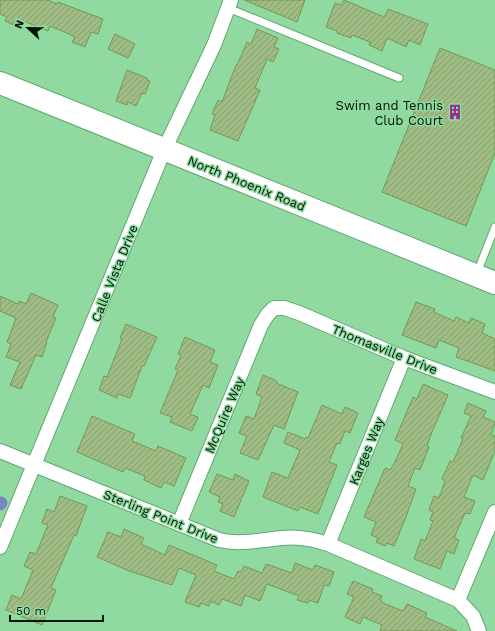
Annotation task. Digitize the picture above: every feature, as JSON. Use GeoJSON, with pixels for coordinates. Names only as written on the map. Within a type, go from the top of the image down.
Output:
{"type":"FeatureCollection","features":[{"type":"Feature","properties":{"kind":"main road","name":"North Phoenix Road"},"geometry":{"type":"LineString","coordinates":[[0,83],[485,279]]}},
{"type":"Feature","properties":{"kind":"street","name":"Calle Vista Drive"},"geometry":{"type":"LineString","coordinates":[[0,547],[164,150],[214,45],[230,4]]}},
{"type":"Feature","properties":{"kind":"street","name":"Thomasville Drive"},"geometry":{"type":"LineString","coordinates":[[274,308],[284,308],[298,313],[404,358],[495,392]]}},
{"type":"Feature","properties":{"kind":"street","name":"McQuire Way"},"geometry":{"type":"LineString","coordinates":[[179,524],[261,325],[274,308]]}},
{"type":"Feature","properties":{"kind":"street","name":"Karges Way"},"geometry":{"type":"LineString","coordinates":[[328,544],[404,358]]}},
{"type":"Feature","properties":{"kind":"street","name":"Sterling Point Drive"},"geometry":{"type":"LineString","coordinates":[[0,451],[220,540],[232,543],[296,537],[311,539],[328,544],[458,600],[474,616],[479,631]]}},
{"type":"Feature","properties":{"kind":"street"},"geometry":{"type":"LineString","coordinates":[[458,600],[495,512]]}},
{"type":"Feature","properties":{"kind":"lane"},"geometry":{"type":"LineString","coordinates":[[230,4],[399,78]]}},
{"type":"Feature","properties":{"kind":"lane"},"geometry":{"type":"LineString","coordinates":[[485,279],[495,228]]}},
{"type":"Feature","properties":{"kind":"building"},"geometry":{"type":"Polygon","coordinates":[[[0,0],[48,0],[57,4],[58,2],[103,19],[98,34],[91,32],[85,47],[72,42],[75,37],[50,26],[48,31],[21,20],[20,22],[16,20],[14,25],[5,21],[7,17],[0,14],[0,0]]]}},
{"type":"Feature","properties":{"kind":"building"},"geometry":{"type":"Polygon","coordinates":[[[244,0],[305,0],[297,22],[244,0]]]}},
{"type":"Feature","properties":{"kind":"building"},"geometry":{"type":"Polygon","coordinates":[[[344,0],[384,17],[388,9],[428,24],[420,45],[409,40],[406,47],[387,38],[382,51],[369,45],[370,42],[352,35],[351,38],[326,27],[335,3],[341,5],[344,0]]]}},
{"type":"Feature","properties":{"kind":"building"},"geometry":{"type":"Polygon","coordinates":[[[257,29],[278,38],[274,47],[279,49],[273,62],[267,59],[255,88],[260,90],[238,141],[210,130],[215,115],[212,114],[218,100],[222,102],[236,65],[247,42],[251,44],[257,29]]]}},
{"type":"Feature","properties":{"kind":"building"},"geometry":{"type":"Polygon","coordinates":[[[115,34],[135,44],[128,58],[108,49],[115,34]]]}},
{"type":"Feature","properties":{"kind":"building","name":"Swim and Tennis Club Court"},"geometry":{"type":"Polygon","coordinates":[[[440,48],[495,70],[495,153],[466,226],[382,192],[440,48]]]}},
{"type":"Feature","properties":{"kind":"building"},"geometry":{"type":"Polygon","coordinates":[[[127,70],[147,78],[147,80],[150,81],[145,94],[142,93],[136,106],[128,102],[127,105],[116,101],[127,70]]]}},
{"type":"Feature","properties":{"kind":"building"},"geometry":{"type":"Polygon","coordinates":[[[31,293],[58,305],[53,317],[56,318],[46,342],[42,357],[36,355],[21,389],[10,385],[20,362],[6,357],[11,344],[7,342],[16,318],[0,311],[0,296],[18,304],[19,301],[26,304],[31,293]]]}},
{"type":"Feature","properties":{"kind":"building"},"geometry":{"type":"Polygon","coordinates":[[[416,302],[435,309],[434,312],[454,321],[456,317],[469,323],[471,318],[485,324],[482,333],[495,339],[495,371],[456,357],[459,348],[439,340],[436,348],[402,335],[416,302]]]}},
{"type":"Feature","properties":{"kind":"building"},"geometry":{"type":"Polygon","coordinates":[[[126,324],[157,337],[144,366],[142,366],[130,398],[118,394],[117,398],[99,390],[104,376],[107,377],[122,339],[120,338],[126,324]]]}},
{"type":"Feature","properties":{"kind":"building"},"geometry":{"type":"Polygon","coordinates":[[[185,337],[215,350],[210,362],[218,365],[209,388],[203,385],[190,414],[198,417],[192,431],[170,422],[172,417],[160,413],[178,370],[175,369],[181,355],[178,354],[185,337]]]}},
{"type":"Feature","properties":{"kind":"building"},"geometry":{"type":"Polygon","coordinates":[[[263,375],[277,381],[276,383],[298,392],[284,429],[274,425],[258,460],[240,453],[247,436],[239,433],[246,416],[254,419],[262,397],[256,394],[263,375]]]}},
{"type":"Feature","properties":{"kind":"building"},"geometry":{"type":"Polygon","coordinates":[[[423,384],[448,395],[430,437],[427,446],[429,447],[420,470],[415,468],[408,486],[416,489],[394,546],[387,543],[385,546],[376,542],[378,538],[371,535],[376,522],[364,517],[385,468],[390,470],[403,444],[395,440],[413,397],[417,399],[423,384]]]}},
{"type":"Feature","properties":{"kind":"building"},"geometry":{"type":"Polygon","coordinates":[[[468,403],[486,411],[483,417],[495,422],[491,435],[495,436],[495,451],[483,480],[473,475],[464,497],[475,501],[470,514],[465,513],[454,538],[459,540],[454,554],[447,551],[440,569],[414,559],[421,539],[425,541],[433,521],[430,520],[433,512],[429,510],[434,496],[439,498],[445,481],[442,479],[450,461],[453,462],[463,439],[461,438],[471,416],[464,413],[468,403]]]}},
{"type":"Feature","properties":{"kind":"building"},"geometry":{"type":"Polygon","coordinates":[[[322,405],[342,414],[345,407],[358,413],[350,433],[345,431],[340,444],[337,443],[329,462],[337,465],[318,514],[300,507],[298,511],[263,497],[272,472],[288,478],[300,450],[284,443],[288,432],[305,439],[306,437],[308,438],[322,405]]]}},
{"type":"Feature","properties":{"kind":"building"},"geometry":{"type":"Polygon","coordinates":[[[92,416],[135,434],[132,441],[156,451],[158,446],[186,458],[174,486],[164,482],[161,488],[144,480],[145,476],[125,468],[123,472],[77,452],[92,416]]]}},
{"type":"Feature","properties":{"kind":"building"},"geometry":{"type":"Polygon","coordinates":[[[217,474],[233,480],[235,474],[249,481],[234,517],[220,511],[223,504],[218,502],[220,497],[209,492],[217,474]]]}},
{"type":"Feature","properties":{"kind":"building"},"geometry":{"type":"Polygon","coordinates":[[[60,496],[87,506],[76,536],[74,535],[51,588],[56,590],[42,625],[6,610],[12,595],[21,599],[33,570],[24,566],[30,552],[36,554],[48,525],[42,523],[47,509],[54,512],[60,496]]]}},
{"type":"Feature","properties":{"kind":"building"},"geometry":{"type":"Polygon","coordinates":[[[124,529],[144,538],[141,544],[165,555],[169,545],[217,565],[214,571],[234,579],[238,571],[241,572],[244,566],[262,573],[266,564],[292,573],[295,563],[313,570],[315,565],[334,572],[329,586],[324,585],[318,603],[309,600],[308,603],[297,600],[299,596],[267,584],[260,601],[245,595],[241,606],[222,599],[219,605],[211,601],[209,606],[201,603],[199,607],[185,602],[196,575],[179,568],[172,585],[129,571],[97,557],[108,532],[121,537],[124,529]]]}},
{"type":"Feature","properties":{"kind":"building"},"geometry":{"type":"Polygon","coordinates":[[[353,581],[373,589],[372,592],[382,596],[380,600],[385,604],[403,611],[407,604],[427,613],[425,617],[457,631],[380,631],[382,625],[363,617],[360,624],[345,617],[354,597],[347,594],[353,581]]]}},
{"type":"Feature","properties":{"kind":"place","name":"Swim and Tennis Club Court"},"geometry":{"type":"Point","coordinates":[455,112]}}]}
